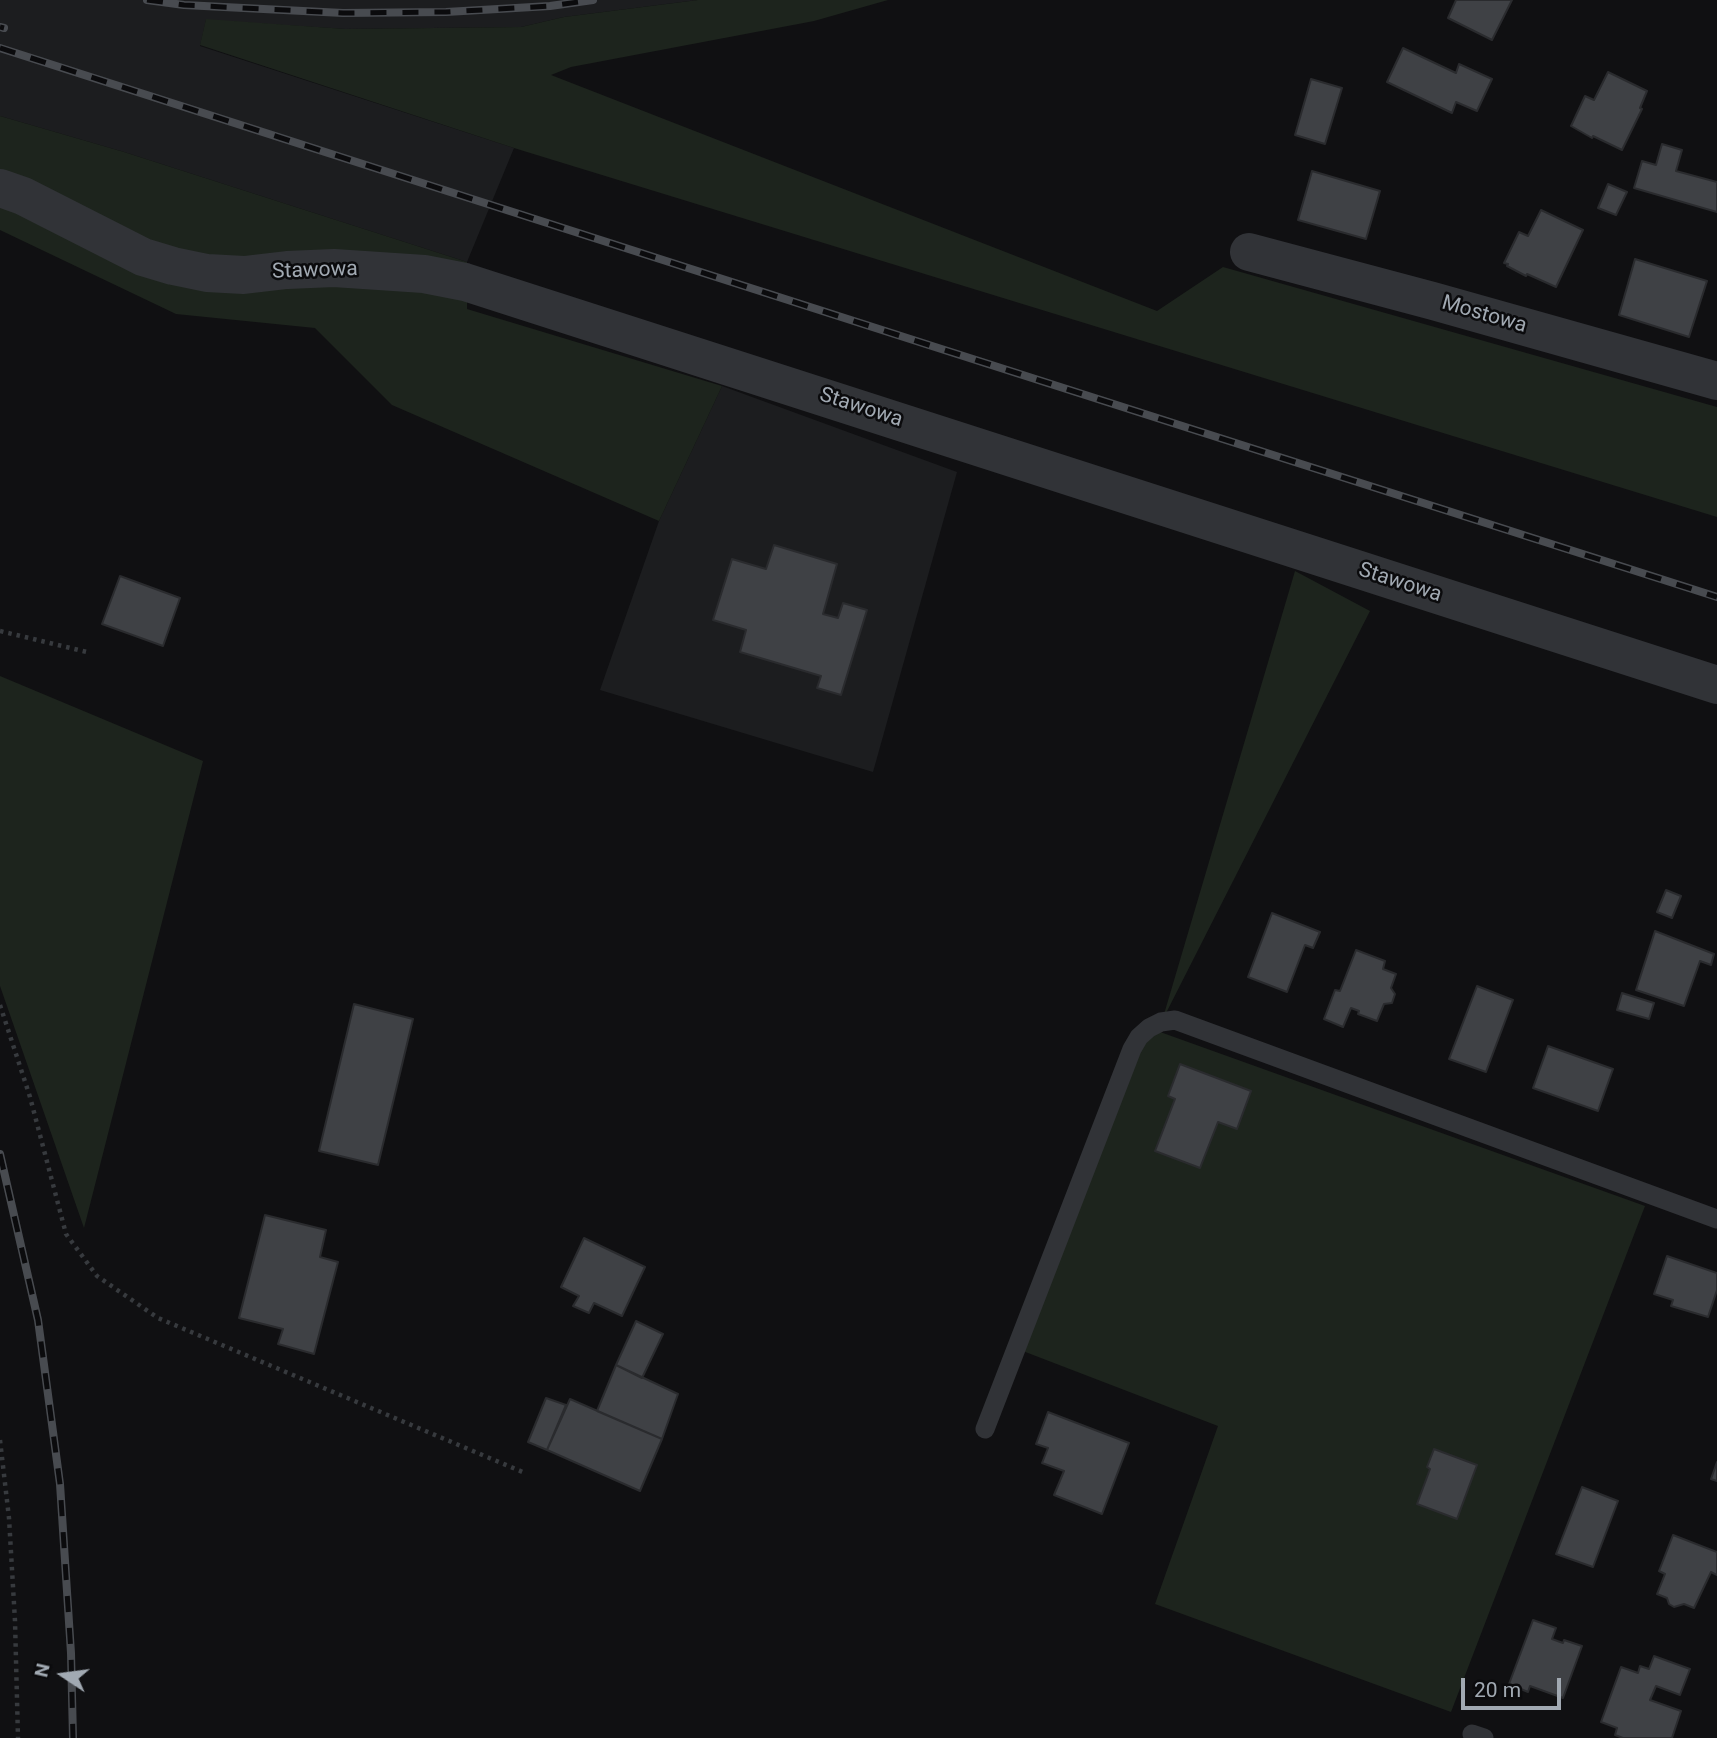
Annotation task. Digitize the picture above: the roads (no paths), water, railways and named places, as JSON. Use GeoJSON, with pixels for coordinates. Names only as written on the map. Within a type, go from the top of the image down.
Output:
{"type":"FeatureCollection","features":[{"type":"Feature","properties":{"kind":"street","name":"Stawowa"},"geometry":{"type":"LineString","coordinates":[[0,188],[23,196],[143,257],[184,269],[244,275],[334,268],[424,274],[465,282],[1717,685]]}},
{"type":"Feature","properties":{"kind":"street","name":"Mostowa"},"geometry":{"type":"LineString","coordinates":[[1250,252],[1717,381]]}},
{"type":"Feature","properties":{"kind":"lane"},"geometry":{"type":"LineString","coordinates":[[985,1429],[1132,1049],[1139,1037],[1161,1022],[1175,1020],[1717,1219]]}},
{"type":"Feature","properties":{"kind":"railway"},"geometry":{"type":"LineString","coordinates":[[147,0],[184,5],[343,13],[446,12],[550,6],[593,0]]}},
{"type":"Feature","properties":{"kind":"railway"},"geometry":{"type":"LineString","coordinates":[[0,27],[4,28]]}},
{"type":"Feature","properties":{"kind":"railway"},"geometry":{"type":"LineString","coordinates":[[0,48],[1717,597]]}},
{"type":"Feature","properties":{"kind":"railway"},"geometry":{"type":"LineString","coordinates":[[0,1154],[38,1320],[60,1484],[71,1653],[73,1738]]}}]}
